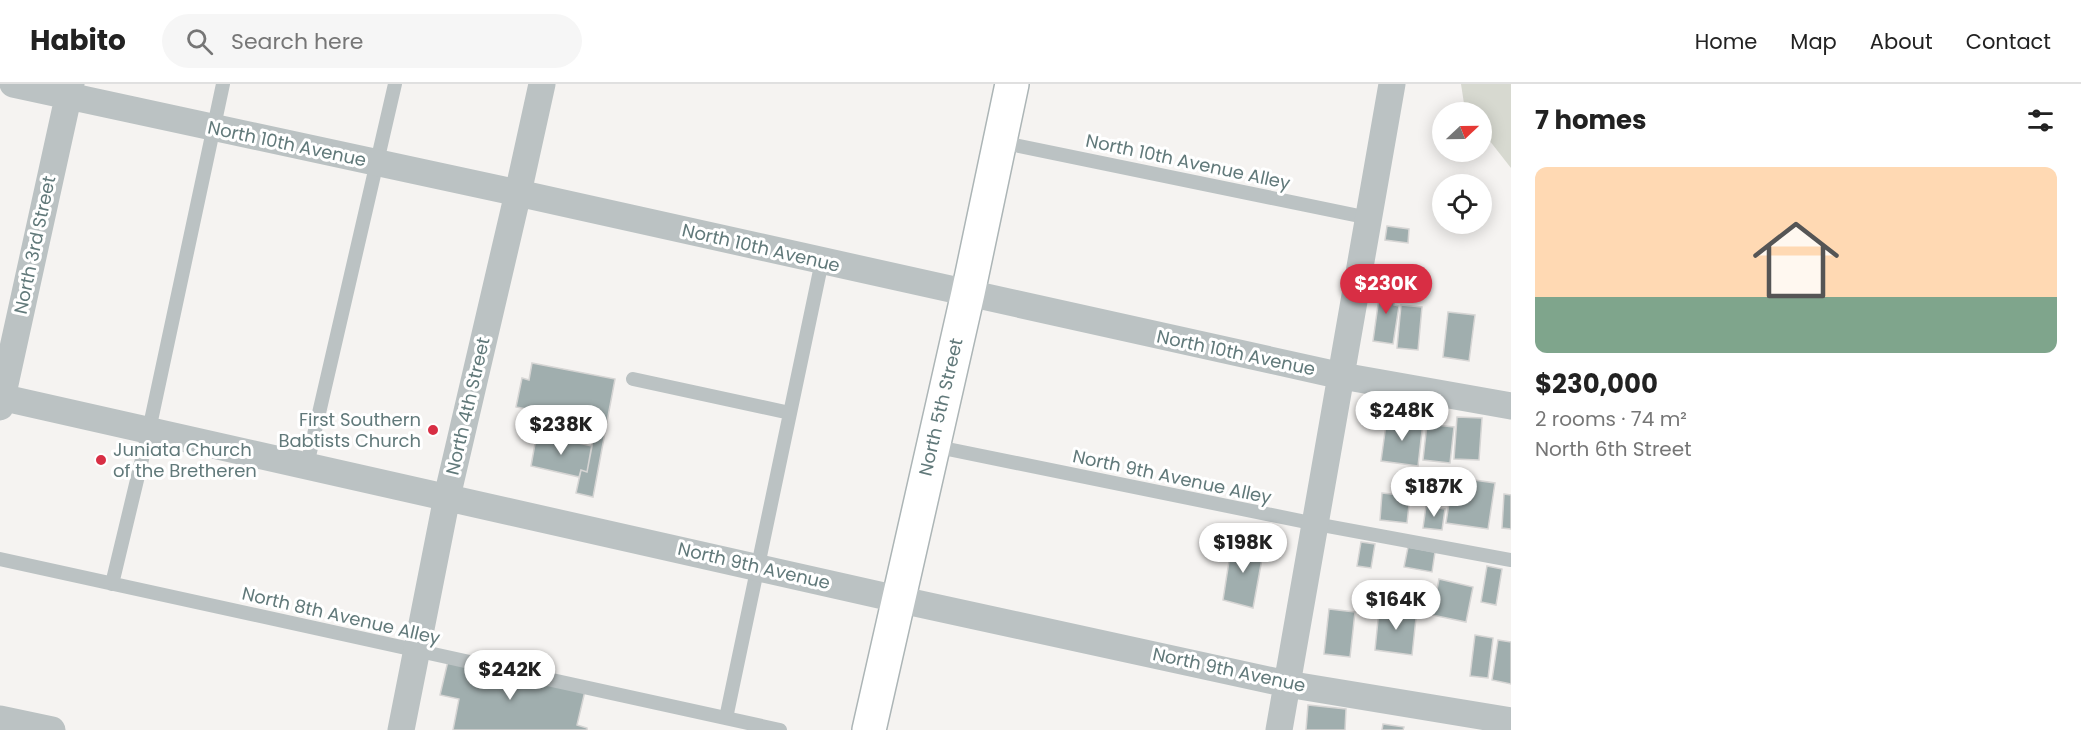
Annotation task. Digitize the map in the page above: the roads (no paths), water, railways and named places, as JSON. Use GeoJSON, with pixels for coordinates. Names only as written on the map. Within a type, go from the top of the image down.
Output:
{"type":"FeatureCollection","features":[{"type":"Feature","properties":{"kind":"street","name":"North 10th Avenue"},"geometry":{"type":"LineString","coordinates":[[13,84],[70,90],[213,128],[1342,376],[1511,406]]}},
{"type":"Feature","properties":{"kind":"street","name":"North 4th Street"},"geometry":{"type":"LineString","coordinates":[[401,730],[447,497],[542,84]]}},
{"type":"Feature","properties":{"kind":"street","name":"North 5th Street"},"geometry":{"type":"LineString","coordinates":[[870,730],[897,599],[968,293],[1012,84]]}},
{"type":"Feature","properties":{"kind":"street"},"geometry":{"type":"LineString","coordinates":[[1279,730],[1392,84]]}},
{"type":"Feature","properties":{"kind":"street","name":"North 3rd Street"},"geometry":{"type":"LineString","coordinates":[[1,401],[70,90]]}},
{"type":"Feature","properties":{"kind":"street","name":"North 9th Avenue"},"geometry":{"type":"LineString","coordinates":[[1,401],[149,430],[897,599],[1287,684],[1511,721]]}},
{"type":"Feature","properties":{"kind":"street"},"geometry":{"type":"LineString","coordinates":[[0,719],[52,730]]}},
{"type":"Feature","properties":{"kind":"lane"},"geometry":{"type":"LineString","coordinates":[[112,584],[149,430],[223,84]]}},
{"type":"Feature","properties":{"kind":"lane"},"geometry":{"type":"LineString","coordinates":[[307,465],[394,84]]}},
{"type":"Feature","properties":{"kind":"lane","name":"North 10th Avenue Alley"},"geometry":{"type":"LineString","coordinates":[[1000,142],[1369,218]]}},
{"type":"Feature","properties":{"kind":"lane"},"geometry":{"type":"LineString","coordinates":[[726,718],[822,261]]}},
{"type":"Feature","properties":{"kind":"lane"},"geometry":{"type":"LineString","coordinates":[[633,379],[790,413]]}},
{"type":"Feature","properties":{"kind":"lane","name":"North 9th Avenue Alley"},"geometry":{"type":"LineString","coordinates":[[933,446],[1316,524],[1511,560]]}},
{"type":"Feature","properties":{"kind":"lane","name":"North 8th Avenue Alley"},"geometry":{"type":"LineString","coordinates":[[0,559],[780,730]]}},
{"type":"Feature","properties":{"kind":"place","name":"First Southern Babtists Church"},"geometry":{"type":"Point","coordinates":[433,430]}},
{"type":"Feature","properties":{"kind":"place","name":"Juniata Church of the Bretheren"},"geometry":{"type":"Point","coordinates":[101,460]}}]}
